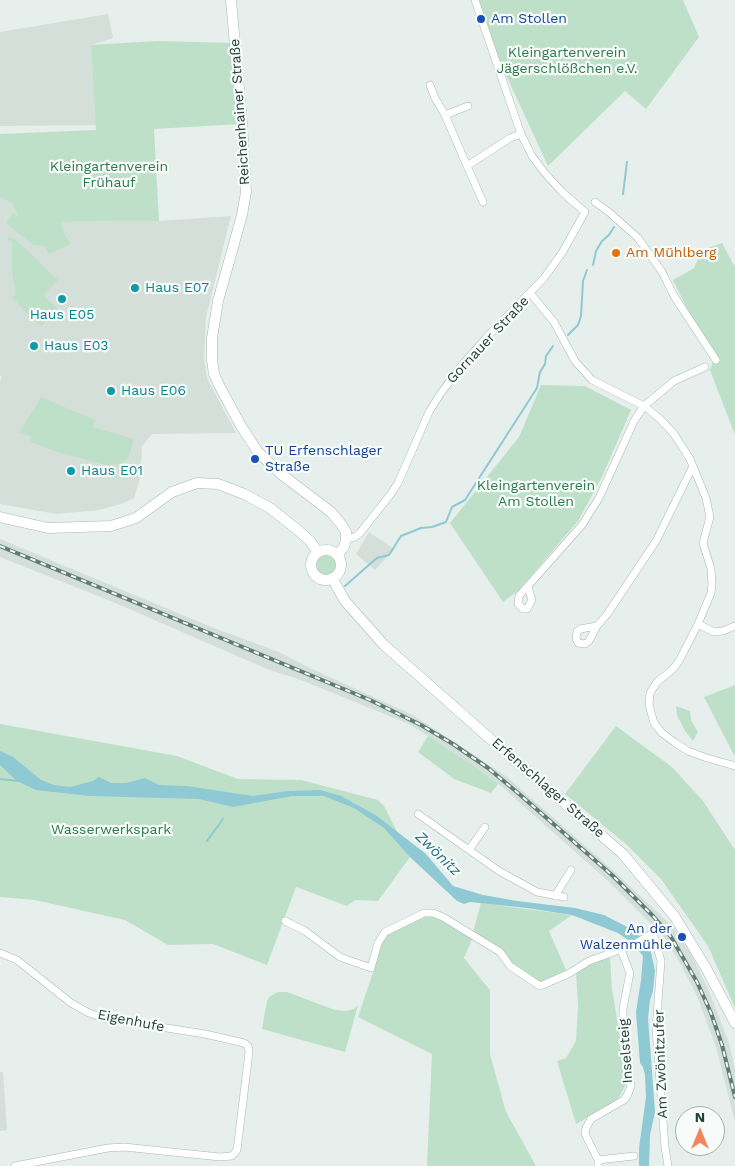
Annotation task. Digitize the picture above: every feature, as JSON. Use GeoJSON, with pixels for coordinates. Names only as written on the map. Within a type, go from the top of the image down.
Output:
{"type":"FeatureCollection","features":[{"type":"Feature","properties":{"kind":"main road","name":"Reichenhainer Straße"},"geometry":{"type":"LineString","coordinates":[[231,0],[246,192],[242,215],[215,316],[212,360],[214,374],[241,426],[258,452],[288,480],[331,512],[346,532],[346,539]]}},
{"type":"Feature","properties":{"kind":"main road"},"geometry":{"type":"LineString","coordinates":[[0,517],[48,528],[111,526],[136,518],[172,492],[197,483],[218,484],[244,494],[270,508],[310,541],[318,552]]}},
{"type":"Feature","properties":{"kind":"main road"},"geometry":{"type":"LineString","coordinates":[[337,555],[344,547],[346,539]]}},
{"type":"Feature","properties":{"kind":"main road"},"geometry":{"type":"LineString","coordinates":[[328,550],[337,555],[340,569],[332,578],[323,579],[313,572],[311,562],[318,552],[328,550]]}},
{"type":"Feature","properties":{"kind":"main road","name":"Erfenschlager Straße"},"geometry":{"type":"LineString","coordinates":[[332,578],[345,601],[384,645],[623,854],[675,917],[706,968],[735,1023]]}},
{"type":"Feature","properties":{"kind":"street"},"geometry":{"type":"LineString","coordinates":[[467,166],[510,138],[521,134],[475,0]]}},
{"type":"Feature","properties":{"kind":"street"},"geometry":{"type":"LineString","coordinates":[[430,85],[483,202]]}},
{"type":"Feature","properties":{"kind":"street"},"geometry":{"type":"LineString","coordinates":[[445,115],[468,106]]}},
{"type":"Feature","properties":{"kind":"street","name":"Gornauer Straße"},"geometry":{"type":"LineString","coordinates":[[346,539],[355,537],[360,533],[397,485],[429,412],[451,380],[486,338],[531,294],[544,278],[562,253],[585,212],[562,192],[544,172],[532,156],[521,134]]}},
{"type":"Feature","properties":{"kind":"street"},"geometry":{"type":"LineString","coordinates":[[595,202],[638,238],[662,272],[674,296],[716,360]]}},
{"type":"Feature","properties":{"kind":"street"},"geometry":{"type":"LineString","coordinates":[[531,294],[554,322],[575,361],[592,380],[644,406],[659,418],[686,449],[706,498],[710,517],[703,543],[711,569],[711,593],[679,661],[672,670],[657,682],[650,694],[650,712],[658,728],[688,751],[735,766]]}},
{"type":"Feature","properties":{"kind":"street"},"geometry":{"type":"LineString","coordinates":[[528,587],[582,525],[599,498],[634,421],[644,406],[674,381],[705,367]]}},
{"type":"Feature","properties":{"kind":"street"},"geometry":{"type":"LineString","coordinates":[[597,626],[608,613],[656,541],[693,466]]}},
{"type":"Feature","properties":{"kind":"street"},"geometry":{"type":"LineString","coordinates":[[698,624],[714,632],[723,631],[735,626]]}},
{"type":"Feature","properties":{"kind":"street"},"geometry":{"type":"LineString","coordinates":[[418,814],[519,882],[538,892],[564,897]]}},
{"type":"Feature","properties":{"kind":"street"},"geometry":{"type":"LineString","coordinates":[[469,850],[485,827]]}},
{"type":"Feature","properties":{"kind":"street"},"geometry":{"type":"LineString","coordinates":[[556,896],[571,870]]}},
{"type":"Feature","properties":{"kind":"street"},"geometry":{"type":"LineString","coordinates":[[285,920],[305,931],[340,957],[371,968],[378,943],[385,932],[424,913],[433,913],[443,916],[500,952],[510,966],[540,986],[568,974],[589,961],[621,950]]}},
{"type":"Feature","properties":{"kind":"street","name":"Am Zwönitzufer"},"geometry":{"type":"LineString","coordinates":[[621,950],[650,934],[661,961],[656,1029],[668,1166]]}},
{"type":"Feature","properties":{"kind":"street","name":"Inselsteig"},"geometry":{"type":"LineString","coordinates":[[621,950],[630,973],[623,1025],[631,1086],[624,1100],[591,1119],[585,1134],[598,1163],[634,1156]]}},
{"type":"Feature","properties":{"kind":"street","name":"Eigenhufe"},"geometry":{"type":"LineString","coordinates":[[0,953],[17,960],[71,1003],[89,1014],[102,1018],[205,1034],[244,1043],[248,1046],[249,1052],[237,1150],[232,1156],[220,1157],[124,1147],[108,1148],[15,1166]]}},
{"type":"Feature","properties":{"kind":"shaded area"},"geometry":{"type":"Polygon","coordinates":[[[108,14],[113,38],[91,45],[97,125],[0,126],[0,32],[108,14]]]}},
{"type":"Feature","properties":{"kind":"shaded area"},"geometry":{"type":"Polygon","coordinates":[[[0,197],[12,204],[19,219],[52,222],[159,221],[231,216],[206,317],[204,358],[207,378],[236,433],[152,434],[142,446],[141,474],[134,498],[121,504],[99,510],[56,514],[0,504],[0,381],[2,377],[0,375],[0,197]]]}},
{"type":"Feature","properties":{"kind":"shaded area"},"geometry":{"type":"Polygon","coordinates":[[[369,532],[394,549],[375,570],[356,554],[369,532]]]}},
{"type":"Feature","properties":{"kind":"shaded area"},"geometry":{"type":"Polygon","coordinates":[[[0,539],[214,628],[279,652],[413,715],[507,777],[616,873],[675,929],[691,954],[709,991],[729,1043],[735,1069],[735,1122],[716,1047],[697,996],[664,937],[608,881],[501,786],[409,724],[301,680],[267,669],[113,602],[0,557],[0,539]]]}},
{"type":"Feature","properties":{"kind":"shaded area"},"geometry":{"type":"Polygon","coordinates":[[[0,1072],[3,1072],[7,1130],[0,1131],[0,1072]]]}},
{"type":"Feature","properties":{"kind":"green space","name":"Kleingartenverein Jägerschlößchen e.V."},"geometry":{"type":"Polygon","coordinates":[[[478,0],[683,0],[699,37],[646,109],[625,91],[548,166],[493,47],[478,0]]]}},
{"type":"Feature","properties":{"kind":"green space","name":"Kleingartenverein Frühauf"},"geometry":{"type":"Polygon","coordinates":[[[158,41],[233,43],[241,124],[154,129],[159,221],[61,222],[64,234],[71,244],[49,254],[44,246],[33,245],[6,223],[13,213],[18,216],[12,204],[0,197],[0,134],[96,130],[91,45],[158,41]]]}},
{"type":"Feature","properties":{"kind":"green space"},"geometry":{"type":"Polygon","coordinates":[[[9,237],[15,239],[58,280],[43,295],[58,309],[41,327],[11,297],[16,295],[12,270],[12,241],[7,240],[9,237]]]}},
{"type":"Feature","properties":{"kind":"green space"},"geometry":{"type":"Polygon","coordinates":[[[722,243],[735,267],[735,435],[710,370],[713,362],[673,280],[694,268],[702,250],[722,243]]]}},
{"type":"Feature","properties":{"kind":"green space","name":"Kleingartenverein Am Stollen"},"geometry":{"type":"Polygon","coordinates":[[[541,385],[585,386],[631,410],[602,477],[578,521],[519,590],[503,602],[450,523],[519,437],[541,385]]]}},
{"type":"Feature","properties":{"kind":"green space"},"geometry":{"type":"Polygon","coordinates":[[[41,397],[95,420],[93,427],[134,439],[128,458],[119,464],[109,466],[61,453],[30,442],[32,437],[20,432],[41,397]]]}},
{"type":"Feature","properties":{"kind":"green space"},"geometry":{"type":"Polygon","coordinates":[[[326,551],[336,555],[340,565],[336,575],[326,579],[316,575],[312,565],[316,555],[326,551]]]}},
{"type":"Feature","properties":{"kind":"green space"},"geometry":{"type":"Polygon","coordinates":[[[735,685],[735,757],[704,697],[735,685]]]}},
{"type":"Feature","properties":{"kind":"green space"},"geometry":{"type":"Polygon","coordinates":[[[676,706],[690,711],[691,720],[698,732],[693,741],[685,731],[677,715],[676,706]]]}},
{"type":"Feature","properties":{"kind":"green space","name":"Wasserwerkspark"},"geometry":{"type":"Polygon","coordinates":[[[0,724],[177,756],[238,779],[301,780],[378,800],[384,806],[410,857],[378,901],[355,900],[347,906],[296,887],[267,965],[213,944],[168,945],[125,920],[35,900],[0,897],[0,724]]]}},
{"type":"Feature","properties":{"kind":"green space"},"geometry":{"type":"Polygon","coordinates":[[[616,726],[672,767],[703,801],[735,850],[735,1008],[708,946],[661,879],[627,845],[565,794],[616,726]]]}},
{"type":"Feature","properties":{"kind":"green space"},"geometry":{"type":"Polygon","coordinates":[[[428,736],[498,784],[491,793],[454,779],[418,752],[428,736]]]}},
{"type":"Feature","properties":{"kind":"green space"},"geometry":{"type":"Polygon","coordinates":[[[481,903],[572,915],[549,931],[566,970],[541,982],[530,977],[513,964],[502,949],[473,932],[481,903]]]}},
{"type":"Feature","properties":{"kind":"green space"},"geometry":{"type":"Polygon","coordinates":[[[423,915],[432,915],[441,919],[472,939],[464,958],[490,990],[490,1054],[506,1112],[536,1166],[427,1166],[432,1054],[358,1017],[377,961],[380,943],[386,935],[423,915]]]}},
{"type":"Feature","properties":{"kind":"green space"},"geometry":{"type":"Polygon","coordinates":[[[610,957],[612,990],[628,1080],[617,1101],[576,1124],[557,1061],[566,1058],[576,1041],[578,1006],[576,972],[590,964],[610,957]]]}},
{"type":"Feature","properties":{"kind":"green space"},"geometry":{"type":"Polygon","coordinates":[[[278,992],[287,992],[335,1010],[346,1011],[354,1009],[358,1005],[345,1052],[262,1029],[267,1001],[270,996],[278,992]]]}},
{"type":"Feature","properties":{"kind":"water"},"geometry":{"type":"Polygon","coordinates":[[[0,751],[13,757],[41,780],[54,785],[70,787],[93,781],[99,777],[111,783],[126,783],[145,778],[159,785],[187,786],[253,796],[288,791],[320,790],[341,796],[377,816],[426,854],[453,886],[483,895],[575,908],[604,915],[635,931],[651,952],[655,971],[648,1018],[655,1112],[650,1135],[649,1166],[639,1166],[639,1148],[646,1097],[645,1075],[640,1063],[636,1012],[643,956],[631,942],[618,933],[572,915],[470,902],[464,904],[457,901],[410,857],[384,828],[354,808],[324,796],[292,796],[233,807],[199,799],[89,796],[36,790],[17,781],[0,765],[0,751]]]}},
{"type":"Feature","properties":{"kind":"waterway"},"geometry":{"type":"LineString","coordinates":[[623,194],[627,162]]}},
{"type":"Feature","properties":{"kind":"waterway"},"geometry":{"type":"LineString","coordinates":[[593,265],[596,251],[614,227]]}},
{"type":"Feature","properties":{"kind":"waterway"},"geometry":{"type":"LineString","coordinates":[[568,335],[578,325],[581,316],[583,281],[587,270]]}},
{"type":"Feature","properties":{"kind":"waterway"},"geometry":{"type":"LineString","coordinates":[[345,586],[377,558],[389,555],[401,536],[421,528],[432,527],[446,522],[452,507],[465,500],[537,388],[546,356],[553,346]]}},
{"type":"Feature","properties":{"kind":"waterway"},"geometry":{"type":"LineString","coordinates":[[0,779],[18,781]]}},
{"type":"Feature","properties":{"kind":"waterway"},"geometry":{"type":"LineString","coordinates":[[207,841],[223,819]]}},
{"type":"Feature","properties":{"kind":"railway"},"geometry":{"type":"LineString","coordinates":[[0,546],[370,700],[421,725],[488,768],[613,876],[671,937],[697,982],[711,1013],[722,1045],[735,1097]]}},
{"type":"Feature","properties":{"kind":"place","name":"Am Stollen"},"geometry":{"type":"Point","coordinates":[481,19]}},
{"type":"Feature","properties":{"kind":"place","name":"Am Mühlberg"},"geometry":{"type":"Point","coordinates":[616,253]}},
{"type":"Feature","properties":{"kind":"place","name":"Haus E07"},"geometry":{"type":"Point","coordinates":[135,288]}},
{"type":"Feature","properties":{"kind":"place","name":"Haus E05"},"geometry":{"type":"Point","coordinates":[62,299]}},
{"type":"Feature","properties":{"kind":"place","name":"Haus E03"},"geometry":{"type":"Point","coordinates":[34,346]}},
{"type":"Feature","properties":{"kind":"place","name":"Haus E06"},"geometry":{"type":"Point","coordinates":[111,391]}},
{"type":"Feature","properties":{"kind":"place","name":"TU Erfenschlager Straße"},"geometry":{"type":"Point","coordinates":[255,459]}},
{"type":"Feature","properties":{"kind":"place","name":"Haus E01"},"geometry":{"type":"Point","coordinates":[71,471]}},
{"type":"Feature","properties":{"kind":"place","name":"An der Walzenmühle"},"geometry":{"type":"Point","coordinates":[682,937]}},
{"type":"Feature","properties":{"kind":"water label","name":"Zwönitz"},"geometry":{"type":"Point","coordinates":[438,854]}}]}
